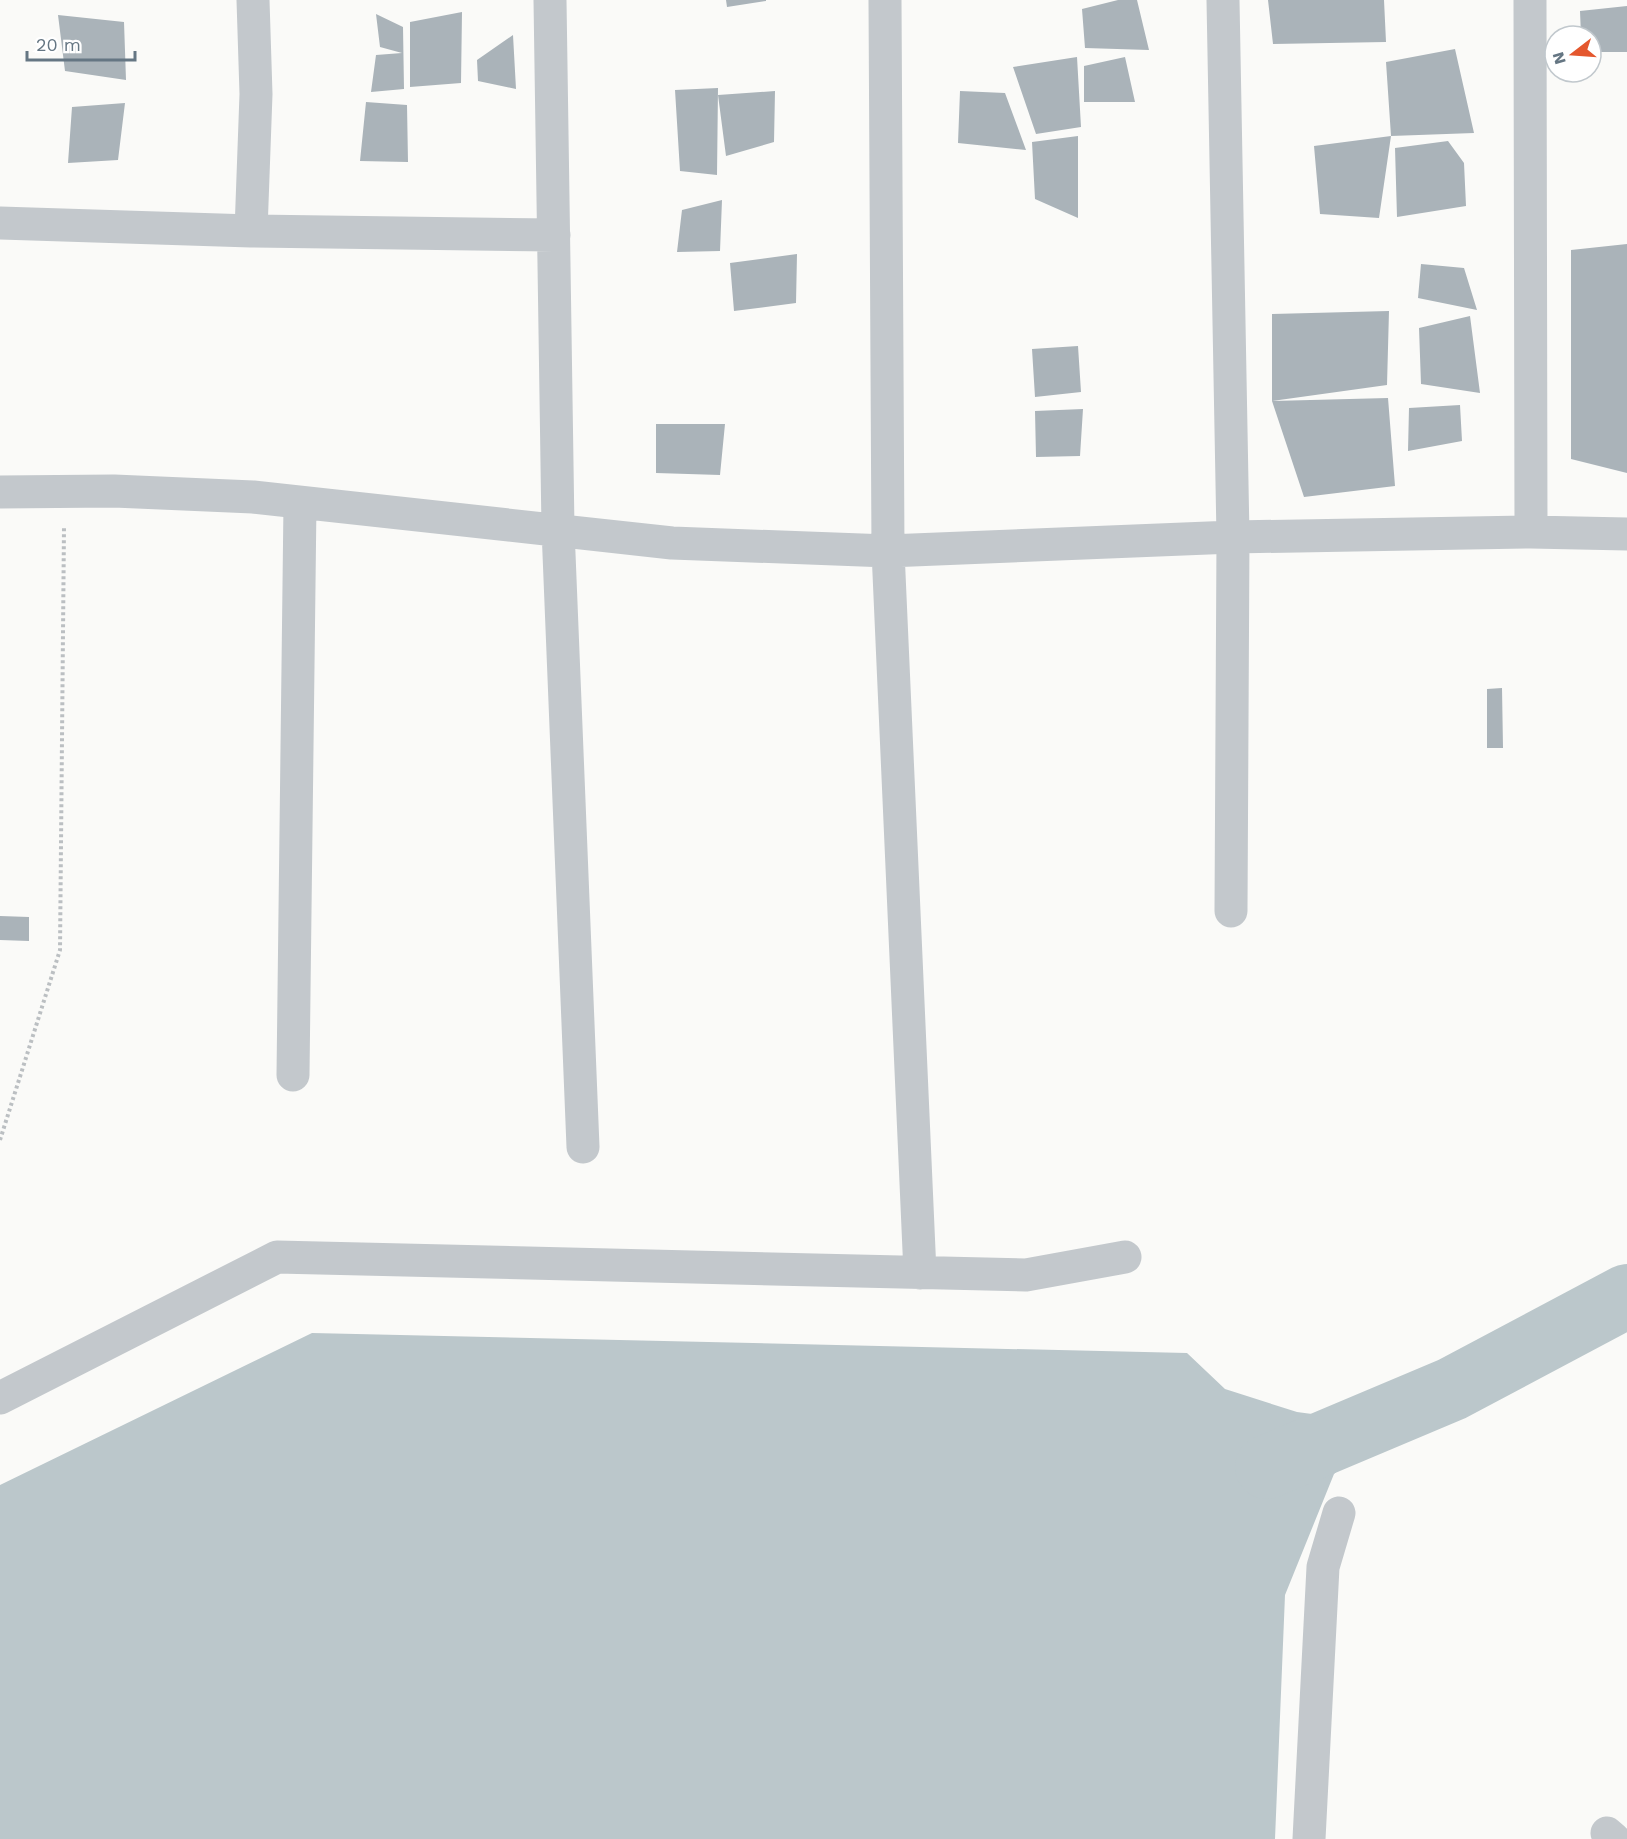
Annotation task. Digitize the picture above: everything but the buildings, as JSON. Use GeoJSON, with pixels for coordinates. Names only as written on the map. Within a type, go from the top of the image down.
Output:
{"type":"FeatureCollection","features":[{"type":"Feature","properties":{"kind":"street"},"geometry":{"type":"LineString","coordinates":[[250,231],[256,94],[253,0]]}},
{"type":"Feature","properties":{"kind":"street"},"geometry":{"type":"LineString","coordinates":[[550,0],[558,530],[582,1147]]}},
{"type":"Feature","properties":{"kind":"street"},"geometry":{"type":"LineString","coordinates":[[885,0],[888,551],[920,1273]]}},
{"type":"Feature","properties":{"kind":"street"},"geometry":{"type":"LineString","coordinates":[[1223,0],[1233,537],[1231,911]]}},
{"type":"Feature","properties":{"kind":"street"},"geometry":{"type":"LineString","coordinates":[[1530,0],[1531,532]]}},
{"type":"Feature","properties":{"kind":"street"},"geometry":{"type":"LineString","coordinates":[[0,223],[250,231],[554,235]]}},
{"type":"Feature","properties":{"kind":"street"},"geometry":{"type":"LineString","coordinates":[[0,492],[64,490],[253,497],[300,504],[672,543],[888,551],[1233,537],[1531,532],[1627,534]]}},
{"type":"Feature","properties":{"kind":"street"},"geometry":{"type":"LineString","coordinates":[[293,1075],[300,504]]}},
{"type":"Feature","properties":{"kind":"street"},"geometry":{"type":"LineString","coordinates":[[0,1398],[277,1257],[1026,1275],[1125,1257]]}},
{"type":"Feature","properties":{"kind":"street"},"geometry":{"type":"LineString","coordinates":[[1309,1839],[1323,1567],[1339,1513]]}},
{"type":"Feature","properties":{"kind":"path"},"geometry":{"type":"LineString","coordinates":[[0,1140],[60,950],[64,490]]}},
{"type":"Feature","properties":{"kind":"shaded area"},"geometry":{"type":"Polygon","coordinates":[[[312,1333],[1187,1353],[1225,1389],[1297,1412],[1342,1418],[1356,1453],[1334,1474],[1285,1595],[1275,1839],[0,1839],[0,1485],[312,1333]]]}},
{"type":"Feature","properties":{"kind":"waterway"},"geometry":{"type":"LineString","coordinates":[[1267,1467],[1452,1389],[1627,1296]]}}]}
